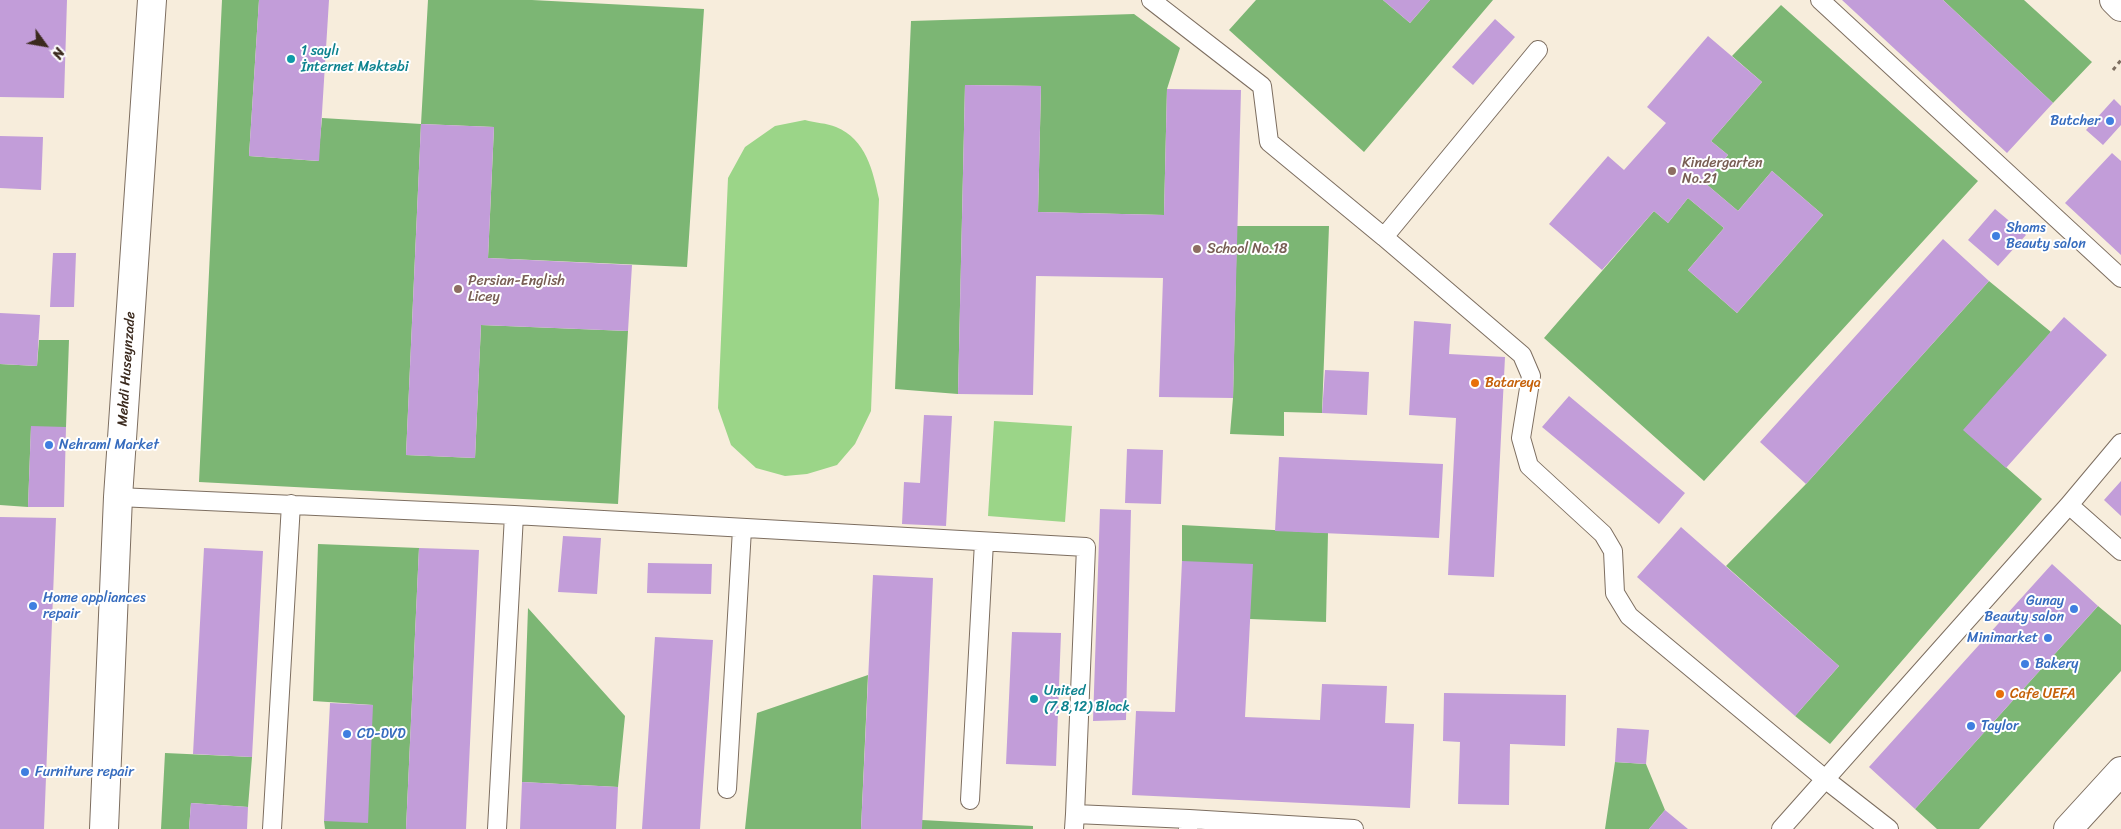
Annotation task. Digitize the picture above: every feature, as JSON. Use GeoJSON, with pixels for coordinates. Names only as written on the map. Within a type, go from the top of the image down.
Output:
{"type":"FeatureCollection","features":[{"type":"Feature","properties":{"kind":"street","name":"Mehdi Huseynzade"},"geometry":{"type":"LineString","coordinates":[[104,829],[118,497],[152,0]]}},
{"type":"Feature","properties":{"kind":"street"},"geometry":{"type":"LineString","coordinates":[[2114,0],[2121,7]]}},
{"type":"Feature","properties":{"kind":"street"},"geometry":{"type":"LineString","coordinates":[[2068,829],[2121,770]]}},
{"type":"Feature","properties":{"kind":"lane"},"geometry":{"type":"LineString","coordinates":[[1151,0],[1262,86],[1269,142],[1522,355],[1531,376],[1521,438],[1529,466],[1603,534],[1613,551],[1616,593],[1629,616],[1825,779],[1889,829]]}},
{"type":"Feature","properties":{"kind":"lane"},"geometry":{"type":"LineString","coordinates":[[1820,0],[2121,278]]}},
{"type":"Feature","properties":{"kind":"lane"},"geometry":{"type":"LineString","coordinates":[[1384,237],[1538,50]]}},
{"type":"Feature","properties":{"kind":"lane"},"geometry":{"type":"LineString","coordinates":[[1781,829],[2069,505],[2121,443]]}},
{"type":"Feature","properties":{"kind":"lane"},"geometry":{"type":"LineString","coordinates":[[118,497],[514,514],[742,529],[1086,547],[1074,821],[1354,829]]}},
{"type":"Feature","properties":{"kind":"lane"},"geometry":{"type":"LineString","coordinates":[[272,829],[291,504]]}},
{"type":"Feature","properties":{"kind":"lane"},"geometry":{"type":"LineString","coordinates":[[2069,505],[2121,551]]}},
{"type":"Feature","properties":{"kind":"lane"},"geometry":{"type":"LineString","coordinates":[[496,829],[514,514]]}},
{"type":"Feature","properties":{"kind":"lane"},"geometry":{"type":"LineString","coordinates":[[727,789],[742,529]]}},
{"type":"Feature","properties":{"kind":"lane"},"geometry":{"type":"LineString","coordinates":[[970,800],[984,542]]}},
{"type":"Feature","properties":{"kind":"path"},"geometry":{"type":"LineString","coordinates":[[2113,70],[2121,60]]}},
{"type":"Feature","properties":{"kind":"green space"},"geometry":{"type":"Polygon","coordinates":[[[222,0],[259,0],[249,156],[318,161],[322,118],[421,124],[406,455],[475,458],[481,325],[628,331],[618,504],[199,482],[222,0]]]}},
{"type":"Feature","properties":{"kind":"green space"},"geometry":{"type":"Polygon","coordinates":[[[428,0],[532,0],[704,9],[687,267],[488,258],[494,127],[421,124],[428,0]]]}},
{"type":"Feature","properties":{"kind":"green space"},"geometry":{"type":"Polygon","coordinates":[[[1256,0],[1383,0],[1410,23],[1430,0],[1493,0],[1364,152],[1229,30],[1256,0]]]}},
{"type":"Feature","properties":{"kind":"green space"},"geometry":{"type":"Polygon","coordinates":[[[1943,0],[2024,0],[2092,62],[2053,103],[1943,0]]]}},
{"type":"Feature","properties":{"kind":"green space"},"geometry":{"type":"Polygon","coordinates":[[[1781,5],[1978,181],[1704,481],[1544,338],[1654,211],[1668,223],[1688,198],[1724,228],[1688,270],[1737,313],[1823,215],[1772,171],[1738,211],[1705,183],[1728,155],[1711,141],[1762,82],[1732,56],[1781,5]]]}},
{"type":"Feature","properties":{"kind":"green space"},"geometry":{"type":"Polygon","coordinates":[[[1134,14],[1180,48],[1167,89],[1164,215],[1038,212],[1041,86],[965,85],[958,394],[895,389],[911,21],[1134,14]]]}},
{"type":"Feature","properties":{"kind":"green space"},"geometry":{"type":"Polygon","coordinates":[[[805,120],[836,127],[855,139],[871,167],[877,188],[879,199],[871,411],[855,444],[837,465],[807,474],[785,476],[756,468],[731,445],[718,408],[728,178],[745,147],[775,126],[805,120]]]}},
{"type":"Feature","properties":{"kind":"green space"},"geometry":{"type":"Polygon","coordinates":[[[1237,226],[1329,226],[1322,413],[1284,412],[1284,436],[1230,434],[1233,398],[1237,226]]]}},
{"type":"Feature","properties":{"kind":"green space"},"geometry":{"type":"Polygon","coordinates":[[[1989,281],[2051,332],[1964,430],[2042,499],[1830,744],[1795,716],[1839,666],[1726,566],[1806,484],[1989,281]]]}},
{"type":"Feature","properties":{"kind":"green space"},"geometry":{"type":"Polygon","coordinates":[[[39,340],[69,340],[66,427],[31,427],[28,507],[0,505],[0,364],[37,366],[39,340]]]}},
{"type":"Feature","properties":{"kind":"green space"},"geometry":{"type":"Polygon","coordinates":[[[994,421],[1072,426],[1065,522],[988,516],[994,421]]]}},
{"type":"Feature","properties":{"kind":"green space"},"geometry":{"type":"Polygon","coordinates":[[[1182,525],[1328,533],[1326,622],[1250,619],[1182,561],[1182,525]]]}},
{"type":"Feature","properties":{"kind":"green space"},"geometry":{"type":"Polygon","coordinates":[[[318,544],[419,548],[406,829],[325,829],[324,821],[373,705],[313,701],[318,544]]]}},
{"type":"Feature","properties":{"kind":"green space"},"geometry":{"type":"Polygon","coordinates":[[[2098,606],[2121,625],[2121,671],[1979,829],[1937,829],[1915,809],[2098,606]]]}},
{"type":"Feature","properties":{"kind":"green space"},"geometry":{"type":"Polygon","coordinates":[[[528,608],[625,716],[618,787],[522,782],[528,608]]]}},
{"type":"Feature","properties":{"kind":"green space"},"geometry":{"type":"Polygon","coordinates":[[[868,675],[861,829],[745,829],[757,713],[868,675]]]}},
{"type":"Feature","properties":{"kind":"green space"},"geometry":{"type":"Polygon","coordinates":[[[165,753],[252,757],[248,807],[191,803],[189,829],[161,829],[165,753]]]}},
{"type":"Feature","properties":{"kind":"green space"},"geometry":{"type":"Polygon","coordinates":[[[1615,762],[1646,764],[1665,810],[1649,829],[1605,829],[1615,762]]]}},
{"type":"Feature","properties":{"kind":"green space"},"geometry":{"type":"Polygon","coordinates":[[[922,820],[1033,826],[1033,829],[922,829],[922,820]]]}},
{"type":"Feature","properties":{"kind":"building"},"geometry":{"type":"Polygon","coordinates":[[[0,0],[67,0],[64,98],[0,97],[0,0]]]}},
{"type":"Feature","properties":{"kind":"building","name":"1 saylı İnternet Məktəbi"},"geometry":{"type":"Polygon","coordinates":[[[259,0],[329,0],[319,161],[249,156],[259,0]]]}},
{"type":"Feature","properties":{"kind":"building"},"geometry":{"type":"Polygon","coordinates":[[[1383,0],[1430,0],[1410,23],[1383,0]]]}},
{"type":"Feature","properties":{"kind":"building"},"geometry":{"type":"Polygon","coordinates":[[[1842,0],[1943,0],[2053,103],[2007,153],[1842,0]]]}},
{"type":"Feature","properties":{"kind":"building"},"geometry":{"type":"Polygon","coordinates":[[[1495,19],[1515,37],[1473,85],[1452,67],[1495,19]]]}},
{"type":"Feature","properties":{"kind":"building"},"geometry":{"type":"Polygon","coordinates":[[[1708,36],[1762,82],[1711,141],[1728,155],[1705,183],[1738,211],[1772,171],[1823,215],[1737,313],[1688,270],[1724,228],[1688,198],[1668,223],[1654,211],[1602,270],[1549,224],[1608,156],[1624,170],[1666,123],[1647,107],[1708,36]]]}},
{"type":"Feature","properties":{"kind":"building"},"geometry":{"type":"Polygon","coordinates":[[[965,85],[1041,86],[1038,212],[1164,215],[1167,89],[1241,90],[1233,398],[1159,397],[1163,278],[1036,276],[1033,395],[958,394],[965,85]]]}},
{"type":"Feature","properties":{"kind":"building"},"geometry":{"type":"Polygon","coordinates":[[[2114,99],[2121,106],[2121,125],[2103,145],[2086,130],[2114,99]]]}},
{"type":"Feature","properties":{"kind":"building"},"geometry":{"type":"Polygon","coordinates":[[[421,124],[494,127],[488,258],[632,265],[628,331],[481,325],[475,458],[406,455],[421,124]]]}},
{"type":"Feature","properties":{"kind":"building"},"geometry":{"type":"Polygon","coordinates":[[[0,136],[43,137],[41,190],[0,188],[0,136]]]}},
{"type":"Feature","properties":{"kind":"building"},"geometry":{"type":"Polygon","coordinates":[[[2112,153],[2121,161],[2121,255],[2065,203],[2112,153]]]}},
{"type":"Feature","properties":{"kind":"building"},"geometry":{"type":"Polygon","coordinates":[[[1995,209],[2026,235],[1998,266],[1968,240],[1995,209]]]}},
{"type":"Feature","properties":{"kind":"building"},"geometry":{"type":"Polygon","coordinates":[[[1943,239],[1989,281],[1806,484],[1760,442],[1943,239]]]}},
{"type":"Feature","properties":{"kind":"building"},"geometry":{"type":"Polygon","coordinates":[[[53,253],[76,253],[74,307],[50,307],[53,253]]]}},
{"type":"Feature","properties":{"kind":"building"},"geometry":{"type":"Polygon","coordinates":[[[0,313],[40,315],[37,366],[0,364],[0,313]]]}},
{"type":"Feature","properties":{"kind":"building"},"geometry":{"type":"Polygon","coordinates":[[[2064,317],[2107,355],[2006,468],[1963,430],[2064,317]]]}},
{"type":"Feature","properties":{"kind":"building"},"geometry":{"type":"Polygon","coordinates":[[[1414,321],[1451,324],[1449,354],[1505,357],[1494,577],[1448,575],[1456,418],[1409,415],[1414,321]]]}},
{"type":"Feature","properties":{"kind":"building"},"geometry":{"type":"Polygon","coordinates":[[[1325,370],[1369,372],[1367,415],[1322,413],[1325,370]]]}},
{"type":"Feature","properties":{"kind":"building"},"geometry":{"type":"Polygon","coordinates":[[[1569,396],[1685,493],[1659,524],[1542,427],[1569,396]]]}},
{"type":"Feature","properties":{"kind":"building"},"geometry":{"type":"Polygon","coordinates":[[[924,415],[952,416],[946,526],[902,524],[904,482],[920,483],[924,415]]]}},
{"type":"Feature","properties":{"kind":"building"},"geometry":{"type":"Polygon","coordinates":[[[31,426],[66,427],[64,507],[28,507],[31,426]]]}},
{"type":"Feature","properties":{"kind":"building"},"geometry":{"type":"Polygon","coordinates":[[[1127,449],[1163,450],[1161,504],[1125,503],[1127,449]]]}},
{"type":"Feature","properties":{"kind":"building"},"geometry":{"type":"Polygon","coordinates":[[[1279,457],[1443,464],[1439,538],[1275,531],[1279,457]]]}},
{"type":"Feature","properties":{"kind":"building"},"geometry":{"type":"Polygon","coordinates":[[[2121,481],[2121,516],[2104,500],[2121,481]]]}},
{"type":"Feature","properties":{"kind":"building"},"geometry":{"type":"Polygon","coordinates":[[[1100,509],[1131,510],[1126,720],[1093,721],[1100,509]]]}},
{"type":"Feature","properties":{"kind":"building"},"geometry":{"type":"Polygon","coordinates":[[[0,517],[56,518],[44,829],[0,829],[0,517]]]}},
{"type":"Feature","properties":{"kind":"building"},"geometry":{"type":"Polygon","coordinates":[[[1681,527],[1839,666],[1795,716],[1637,577],[1681,527]]]}},
{"type":"Feature","properties":{"kind":"building"},"geometry":{"type":"Polygon","coordinates":[[[563,536],[601,538],[597,594],[558,592],[563,536]]]}},
{"type":"Feature","properties":{"kind":"building"},"geometry":{"type":"Polygon","coordinates":[[[204,548],[263,551],[252,757],[193,754],[204,548]]]}},
{"type":"Feature","properties":{"kind":"building"},"geometry":{"type":"Polygon","coordinates":[[[419,548],[479,550],[466,829],[406,829],[419,548]]]}},
{"type":"Feature","properties":{"kind":"building"},"geometry":{"type":"Polygon","coordinates":[[[1182,561],[1253,564],[1245,717],[1320,720],[1322,684],[1387,686],[1385,723],[1414,724],[1410,808],[1132,795],[1136,711],[1175,712],[1182,561]]]}},
{"type":"Feature","properties":{"kind":"building"},"geometry":{"type":"Polygon","coordinates":[[[648,563],[712,564],[711,594],[647,593],[648,563]]]}},
{"type":"Feature","properties":{"kind":"building"},"geometry":{"type":"Polygon","coordinates":[[[2052,564],[2098,606],[1915,809],[1869,767],[2052,564]]]}},
{"type":"Feature","properties":{"kind":"building"},"geometry":{"type":"Polygon","coordinates":[[[873,575],[933,578],[922,829],[861,829],[873,575]]]}},
{"type":"Feature","properties":{"kind":"building","name":"United (7,8,12) Block"},"geometry":{"type":"Polygon","coordinates":[[[1012,632],[1061,633],[1056,766],[1006,764],[1012,632]]]}},
{"type":"Feature","properties":{"kind":"building"},"geometry":{"type":"Polygon","coordinates":[[[655,637],[713,640],[700,829],[642,829],[655,637]]]}},
{"type":"Feature","properties":{"kind":"building"},"geometry":{"type":"Polygon","coordinates":[[[1444,693],[1566,695],[1565,746],[1510,744],[1509,805],[1458,804],[1460,742],[1443,741],[1444,693]]]}},
{"type":"Feature","properties":{"kind":"building"},"geometry":{"type":"Polygon","coordinates":[[[330,703],[373,705],[368,823],[324,821],[330,703]]]}},
{"type":"Feature","properties":{"kind":"building"},"geometry":{"type":"Polygon","coordinates":[[[1617,728],[1649,730],[1646,764],[1615,762],[1617,728]]]}},
{"type":"Feature","properties":{"kind":"building"},"geometry":{"type":"Polygon","coordinates":[[[522,782],[618,787],[616,829],[520,829],[522,782]]]}},
{"type":"Feature","properties":{"kind":"building"},"geometry":{"type":"Polygon","coordinates":[[[191,803],[248,807],[247,829],[189,829],[191,803]]]}},
{"type":"Feature","properties":{"kind":"building"},"geometry":{"type":"Polygon","coordinates":[[[1665,810],[1688,829],[1649,829],[1665,810]]]}},
{"type":"Feature","properties":{"kind":"place","name":"1 saylı İnternet Məktəbi"},"geometry":{"type":"Point","coordinates":[291,59]}},
{"type":"Feature","properties":{"kind":"place","name":"Butcher"},"geometry":{"type":"Point","coordinates":[2110,121]}},
{"type":"Feature","properties":{"kind":"place","name":"Kindergarten No.21"},"geometry":{"type":"Point","coordinates":[1672,171]}},
{"type":"Feature","properties":{"kind":"place","name":"Shams Beauty salon"},"geometry":{"type":"Point","coordinates":[1996,236]}},
{"type":"Feature","properties":{"kind":"place","name":"School No.18"},"geometry":{"type":"Point","coordinates":[1197,249]}},
{"type":"Feature","properties":{"kind":"place","name":"Persian-English Licey"},"geometry":{"type":"Point","coordinates":[458,289]}},
{"type":"Feature","properties":{"kind":"place","name":"Batareya"},"geometry":{"type":"Point","coordinates":[1475,383]}},
{"type":"Feature","properties":{"kind":"place","name":"Nehraml Market"},"geometry":{"type":"Point","coordinates":[49,445]}},
{"type":"Feature","properties":{"kind":"place","name":"Home appliances repair"},"geometry":{"type":"Point","coordinates":[33,606]}},
{"type":"Feature","properties":{"kind":"place","name":"Gunay Beauty salon"},"geometry":{"type":"Point","coordinates":[2074,609]}},
{"type":"Feature","properties":{"kind":"place","name":"Minimarket"},"geometry":{"type":"Point","coordinates":[2048,638]}},
{"type":"Feature","properties":{"kind":"place","name":"Bakery"},"geometry":{"type":"Point","coordinates":[2025,664]}},
{"type":"Feature","properties":{"kind":"place","name":"Cafe UEFA"},"geometry":{"type":"Point","coordinates":[2000,694]}},
{"type":"Feature","properties":{"kind":"place","name":"United (7,8,12) Block"},"geometry":{"type":"Point","coordinates":[1034,699]}},
{"type":"Feature","properties":{"kind":"place","name":"Taylor"},"geometry":{"type":"Point","coordinates":[1971,726]}},
{"type":"Feature","properties":{"kind":"place","name":"CD-DVD"},"geometry":{"type":"Point","coordinates":[347,734]}},
{"type":"Feature","properties":{"kind":"place","name":"Furniture repair"},"geometry":{"type":"Point","coordinates":[25,772]}}]}
